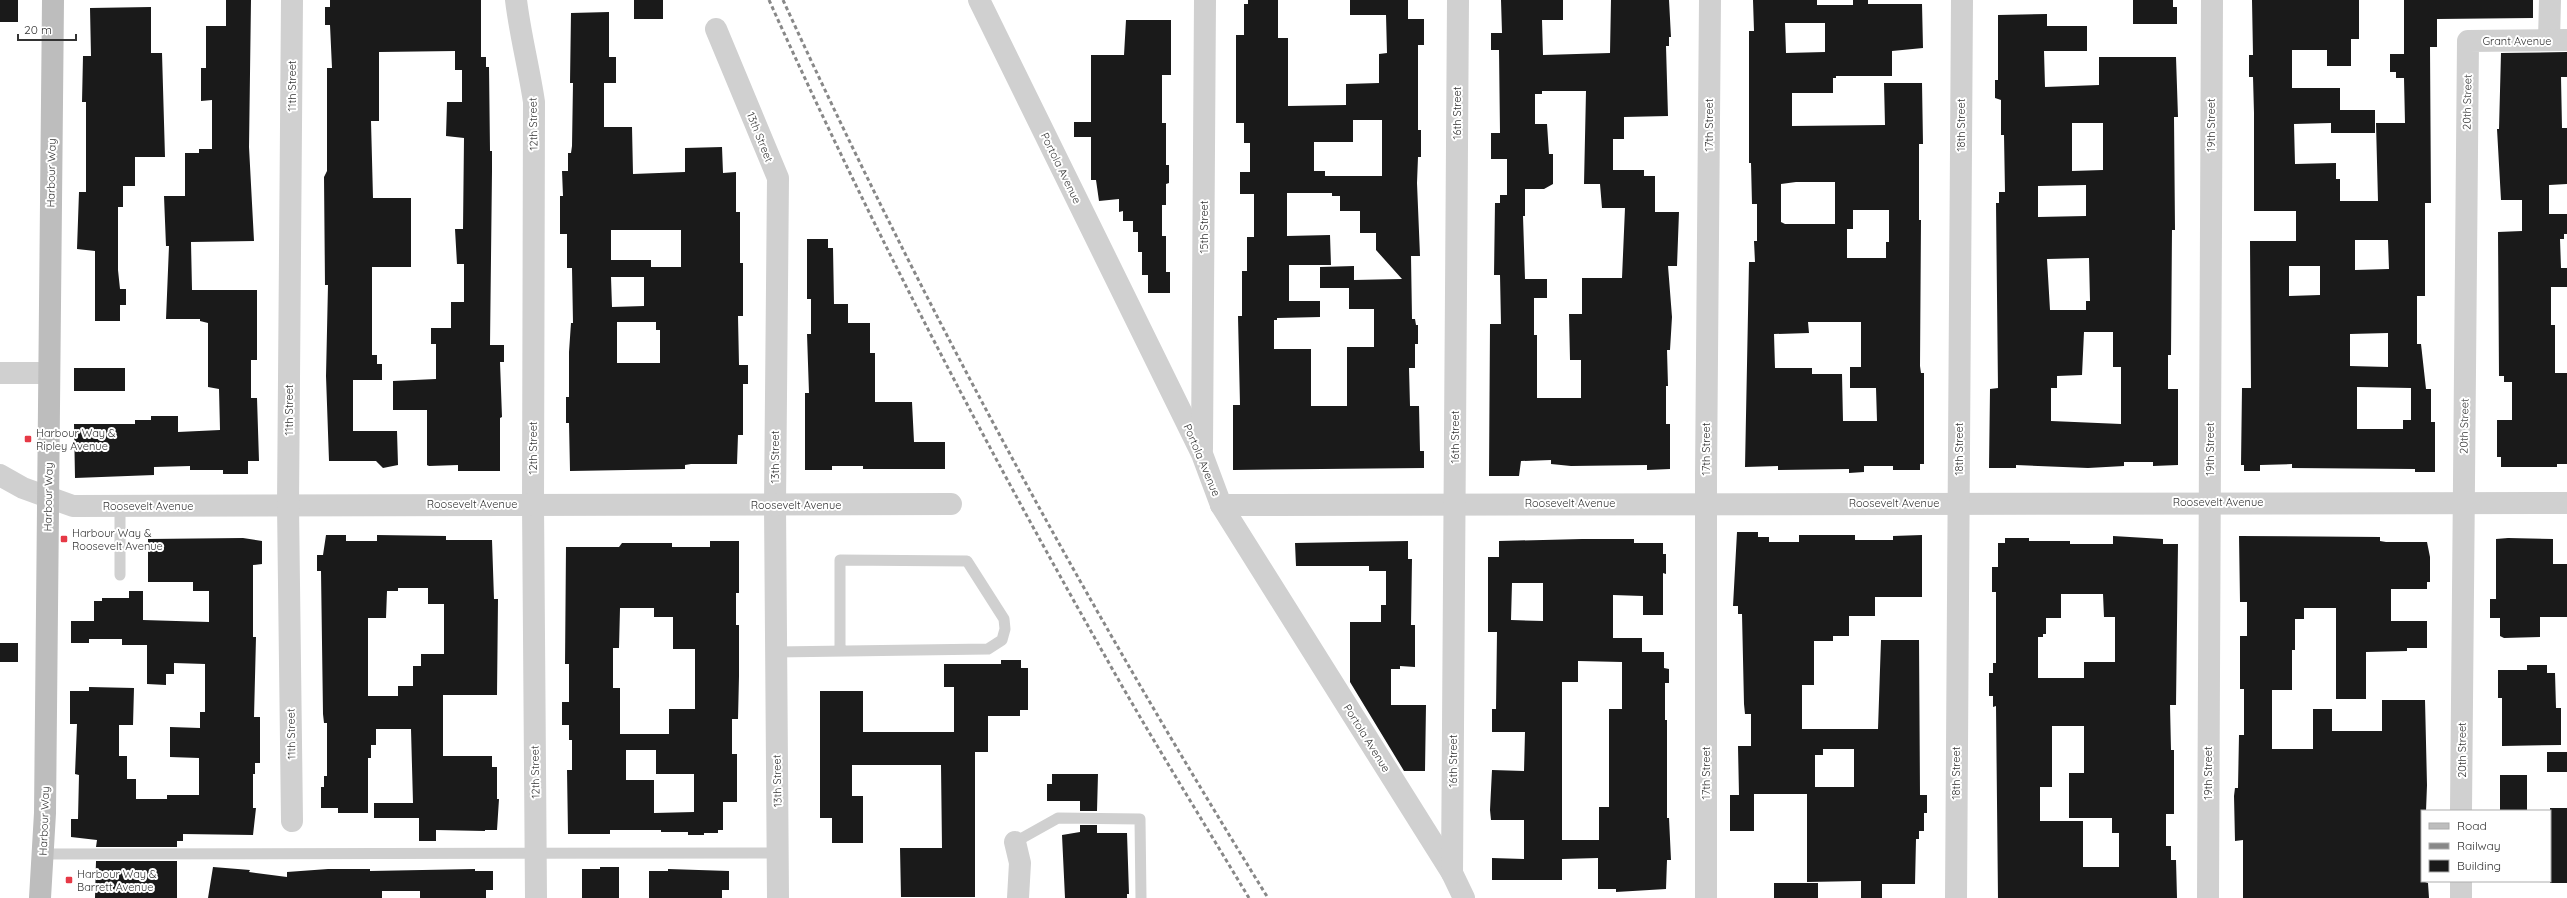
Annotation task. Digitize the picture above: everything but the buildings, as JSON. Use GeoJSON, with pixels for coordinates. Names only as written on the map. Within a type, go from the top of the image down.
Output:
{"type":"FeatureCollection","features":[{"type":"Feature","properties":{"kind":"main road","name":"Harbour Way"},"geometry":{"type":"LineString","coordinates":[[40,898],[43,854],[53,0]]}},
{"type":"Feature","properties":{"kind":"street","name":"11th Street"},"geometry":{"type":"LineString","coordinates":[[292,0],[288,505],[292,821]]}},
{"type":"Feature","properties":{"kind":"street","name":"12th Street"},"geometry":{"type":"LineString","coordinates":[[516,0],[520,31],[530,69],[534,102],[533,504],[536,898]]}},
{"type":"Feature","properties":{"kind":"street","name":"Portola Avenue"},"geometry":{"type":"LineString","coordinates":[[979,0],[1202,454],[1221,505],[1452,873],[1464,898]]}},
{"type":"Feature","properties":{"kind":"street","name":"15th Street"},"geometry":{"type":"LineString","coordinates":[[1202,454],[1205,0]]}},
{"type":"Feature","properties":{"kind":"street","name":"16th Street"},"geometry":{"type":"LineString","coordinates":[[1452,873],[1458,0]]}},
{"type":"Feature","properties":{"kind":"street","name":"17th Street"},"geometry":{"type":"LineString","coordinates":[[1706,898],[1706,502],[1710,0]]}},
{"type":"Feature","properties":{"kind":"street","name":"18th Street"},"geometry":{"type":"LineString","coordinates":[[1956,898],[1962,0]]}},
{"type":"Feature","properties":{"kind":"street","name":"19th Street"},"geometry":{"type":"LineString","coordinates":[[2208,898],[2212,0]]}},
{"type":"Feature","properties":{"kind":"street"},"geometry":{"type":"LineString","coordinates":[[2550,0],[2558,40]]}},
{"type":"Feature","properties":{"kind":"street","name":"13th Street"},"geometry":{"type":"LineString","coordinates":[[716,28],[778,178],[775,505],[778,898]]}},
{"type":"Feature","properties":{"kind":"street","name":"Grant Avenue"},"geometry":{"type":"LineString","coordinates":[[2468,41],[2558,40]]}},
{"type":"Feature","properties":{"kind":"street","name":"20th Street"},"geometry":{"type":"LineString","coordinates":[[2461,810],[2468,41]]}},
{"type":"Feature","properties":{"kind":"street"},"geometry":{"type":"LineString","coordinates":[[0,373],[49,373]]}},
{"type":"Feature","properties":{"kind":"street","name":"Roosevelt Avenue"},"geometry":{"type":"LineString","coordinates":[[0,475],[23,488],[69,506],[951,504]]}},
{"type":"Feature","properties":{"kind":"street","name":"Roosevelt Avenue"},"geometry":{"type":"LineString","coordinates":[[1221,505],[1706,502],[2567,503]]}},
{"type":"Feature","properties":{"kind":"street"},"geometry":{"type":"LineString","coordinates":[[1015,842],[1020,863],[1018,898]]}},
{"type":"Feature","properties":{"kind":"street"},"geometry":{"type":"LineString","coordinates":[[2461,882],[2461,898]]}},
{"type":"Feature","properties":{"kind":"lane"},"geometry":{"type":"LineString","coordinates":[[120,506],[120,575]]}},
{"type":"Feature","properties":{"kind":"lane"},"geometry":{"type":"LineString","coordinates":[[776,652],[840,651],[988,648],[1002,640],[1006,629],[1004,619],[967,561],[840,560],[840,651]]}},
{"type":"Feature","properties":{"kind":"lane"},"geometry":{"type":"LineString","coordinates":[[1015,842],[1058,818],[1140,819],[1141,898]]}},
{"type":"Feature","properties":{"kind":"lane"},"geometry":{"type":"LineString","coordinates":[[43,854],[778,853]]}},
{"type":"Feature","properties":{"kind":"railway"},"geometry":{"type":"LineString","coordinates":[[769,0],[847,167],[972,414],[1122,687],[1249,898]]}},
{"type":"Feature","properties":{"kind":"railway"},"geometry":{"type":"LineString","coordinates":[[783,0],[837,116],[893,230],[951,344],[1011,456],[1136,679],[1268,898]]}},
{"type":"Feature","properties":{"kind":"place","name":"Harbour Way & Ripley Avenue"},"geometry":{"type":"Point","coordinates":[28,439]}},
{"type":"Feature","properties":{"kind":"place","name":"Harbour Way & Roosevelt Avenue"},"geometry":{"type":"Point","coordinates":[64,539]}},
{"type":"Feature","properties":{"kind":"place","name":"Harbour Way & Barrett Avenue"},"geometry":{"type":"Point","coordinates":[69,880]}}]}
